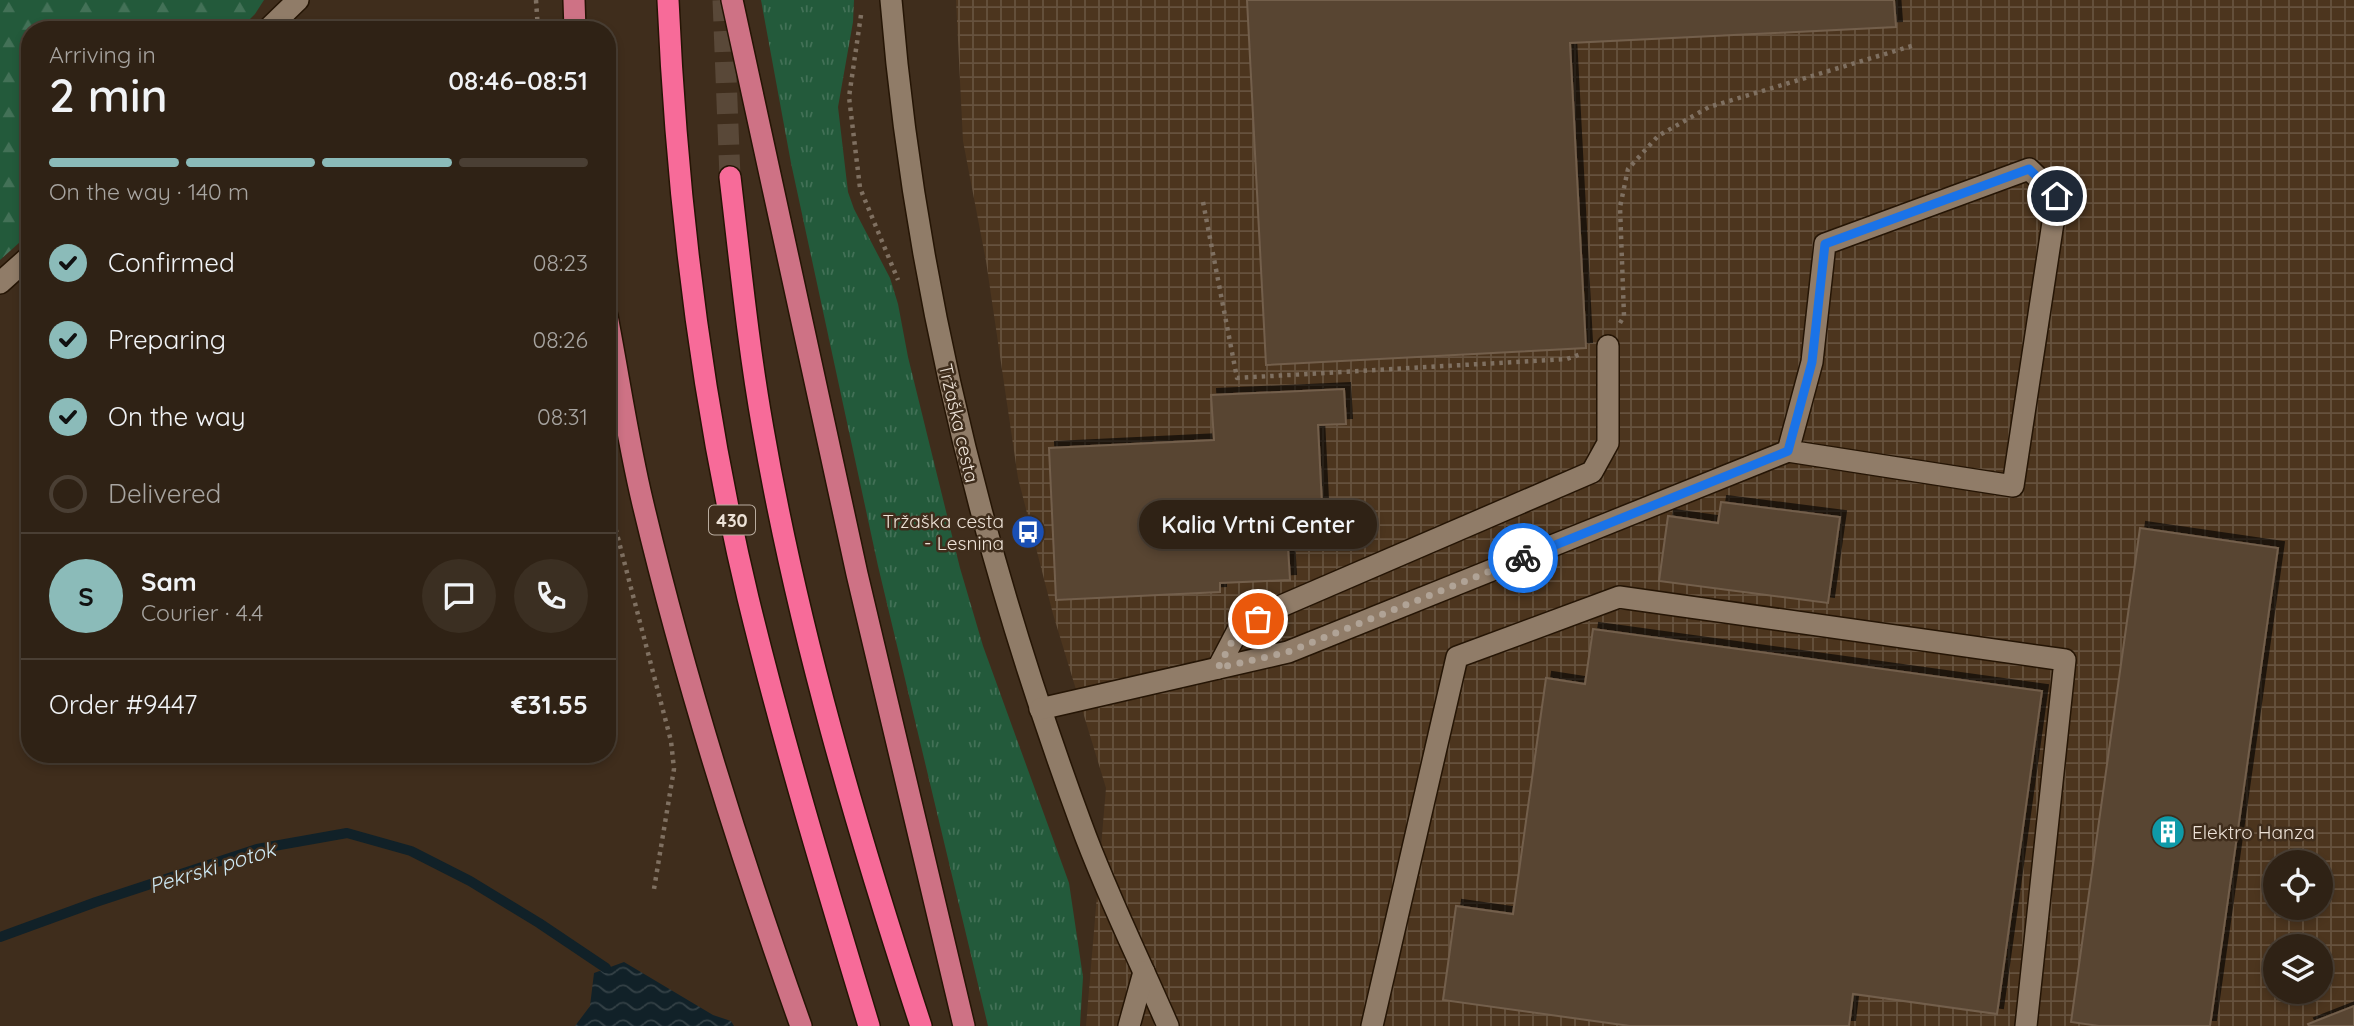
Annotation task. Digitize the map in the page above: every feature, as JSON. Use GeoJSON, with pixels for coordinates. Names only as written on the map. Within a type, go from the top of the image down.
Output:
{"type":"FeatureCollection","features":[{"type":"Feature","properties":{"kind":"highway","name":"430"},"geometry":{"type":"LineString","coordinates":[[668,0],[680,185],[693,294],[722,470],[748,596],[787,750],[869,1026]]}},
{"type":"Feature","properties":{"kind":"highway","name":"430"},"geometry":{"type":"LineString","coordinates":[[730,177],[749,340],[763,430],[800,604],[857,820],[921,1026]]}},
{"type":"Feature","properties":{"kind":"main road"},"geometry":{"type":"LineString","coordinates":[[574,0],[575,21]]}},
{"type":"Feature","properties":{"kind":"main road"},"geometry":{"type":"LineString","coordinates":[[732,0],[857,574],[964,1026]]}},
{"type":"Feature","properties":{"kind":"main road"},"geometry":{"type":"LineString","coordinates":[[616,364],[642,501],[680,646],[725,802],[801,1026]]}},
{"type":"Feature","properties":{"kind":"street"},"geometry":{"type":"LineString","coordinates":[[276,21],[298,0]]}},
{"type":"Feature","properties":{"kind":"street","name":"Tržaška cesta"},"geometry":{"type":"LineString","coordinates":[[891,0],[907,152],[918,220],[947,374],[982,519],[1007,608],[1082,827],[1168,1026]]}},
{"type":"Feature","properties":{"kind":"street"},"geometry":{"type":"LineString","coordinates":[[1040,709],[1288,652],[1788,451],[2014,486],[2057,196],[2029,169],[1825,244],[1812,362],[1788,451]]}},
{"type":"Feature","properties":{"kind":"street"},"geometry":{"type":"LineString","coordinates":[[0,283],[21,264]]}},
{"type":"Feature","properties":{"kind":"street"},"geometry":{"type":"LineString","coordinates":[[1218,668],[1238,630],[1279,607],[1592,472],[1608,443],[1608,346]]}},
{"type":"Feature","properties":{"kind":"street"},"geometry":{"type":"LineString","coordinates":[[1372,1026],[1457,657],[1619,597],[2065,660],[2026,1026]]}},
{"type":"Feature","properties":{"kind":"street"},"geometry":{"type":"LineString","coordinates":[[1129,1026],[1144,972]]}},
{"type":"Feature","properties":{"kind":"path"},"geometry":{"type":"LineString","coordinates":[[536,0],[537,21]]}},
{"type":"Feature","properties":{"kind":"path"},"geometry":{"type":"LineString","coordinates":[[1203,202],[1237,378],[1567,359],[1608,346],[1624,316],[1620,207],[1628,169],[1658,136],[1709,107],[1916,45]]}},
{"type":"Feature","properties":{"kind":"path"},"geometry":{"type":"LineString","coordinates":[[616,530],[671,741],[674,769],[654,890]]}},
{"type":"Feature","properties":{"kind":"shaded area"},"geometry":{"type":"Polygon","coordinates":[[[956,0],[2354,0],[2354,1026],[1086,1026],[1106,788],[1053,614],[1018,478],[986,261],[963,141],[956,0]]]}},
{"type":"Feature","properties":{"kind":"green space"},"geometry":{"type":"Polygon","coordinates":[[[0,0],[264,0],[248,21],[21,21],[21,241],[0,260],[0,0]]]}},
{"type":"Feature","properties":{"kind":"green space"},"geometry":{"type":"Polygon","coordinates":[[[761,0],[854,0],[853,22],[838,107],[848,192],[890,278],[960,568],[983,646],[1069,883],[1083,977],[1080,1026],[988,1026],[878,566],[791,163],[761,0]]]}},
{"type":"Feature","properties":{"kind":"water"},"geometry":{"type":"Polygon","coordinates":[[[624,962],[713,1015],[731,1021],[734,1026],[575,1026],[590,1006],[594,973],[624,962]]]}},
{"type":"Feature","properties":{"kind":"building"},"geometry":{"type":"Polygon","coordinates":[[[1247,0],[1894,0],[1896,27],[1570,43],[1586,348],[1266,365],[1247,0]]]}},
{"type":"Feature","properties":{"kind":"building"},"geometry":{"type":"Polygon","coordinates":[[[1344,389],[1346,424],[1318,425],[1324,545],[1288,547],[1290,580],[1220,583],[1220,592],[1056,600],[1049,448],[1214,440],[1211,395],[1344,389]]]}},
{"type":"Feature","properties":{"kind":"building"},"geometry":{"type":"Polygon","coordinates":[[[1721,502],[1840,517],[1828,603],[1659,581],[1668,516],[1718,523],[1721,502]]]}},
{"type":"Feature","properties":{"kind":"building","name":"Elektro Hanza"},"geometry":{"type":"Polygon","coordinates":[[[2140,528],[2278,548],[2210,1026],[2099,1026],[2071,1022],[2140,528]]]}},
{"type":"Feature","properties":{"kind":"building"},"geometry":{"type":"Polygon","coordinates":[[[1593,629],[2042,691],[1997,1014],[1853,994],[1849,1026],[1630,1026],[1443,1000],[1456,906],[1513,914],[1546,678],[1585,684],[1593,629]]]}},
{"type":"Feature","properties":{"kind":"building"},"geometry":{"type":"Polygon","coordinates":[[[2354,1006],[2354,1026],[2308,1024],[2354,1006]]]}},
{"type":"Feature","properties":{"kind":"waterway","name":"Pekrski potok"},"geometry":{"type":"LineString","coordinates":[[0,937],[257,849],[347,833],[411,851],[470,881],[606,968]]}},
{"type":"Feature","properties":{"kind":"tunnel"},"geometry":{"type":"LineString","coordinates":[[723,0],[730,177]]}},
{"type":"Feature","properties":{"kind":"way so far"},"geometry":{"type":"LineString","coordinates":[[1258,619],[1238,630],[1218,668],[1288,652],[1523,558]]}},
{"type":"Feature","properties":{"kind":"place","name":"Tržaška cesta - Lesnina"},"geometry":{"type":"Point","coordinates":[1028,532]}},
{"type":"Feature","properties":{"kind":"place","name":"Kalia Vrtni Center"},"geometry":{"type":"Point","coordinates":[1258,619]}},
{"type":"Feature","properties":{"kind":"place","name":"Elektro Hanza"},"geometry":{"type":"Point","coordinates":[2168,832]}},
{"type":"Feature","properties":{"kind":"route"},"geometry":{"type":"LineString","coordinates":[[1523,558],[1788,451],[1812,362],[1825,244],[2029,169],[2057,196]]}}]}
